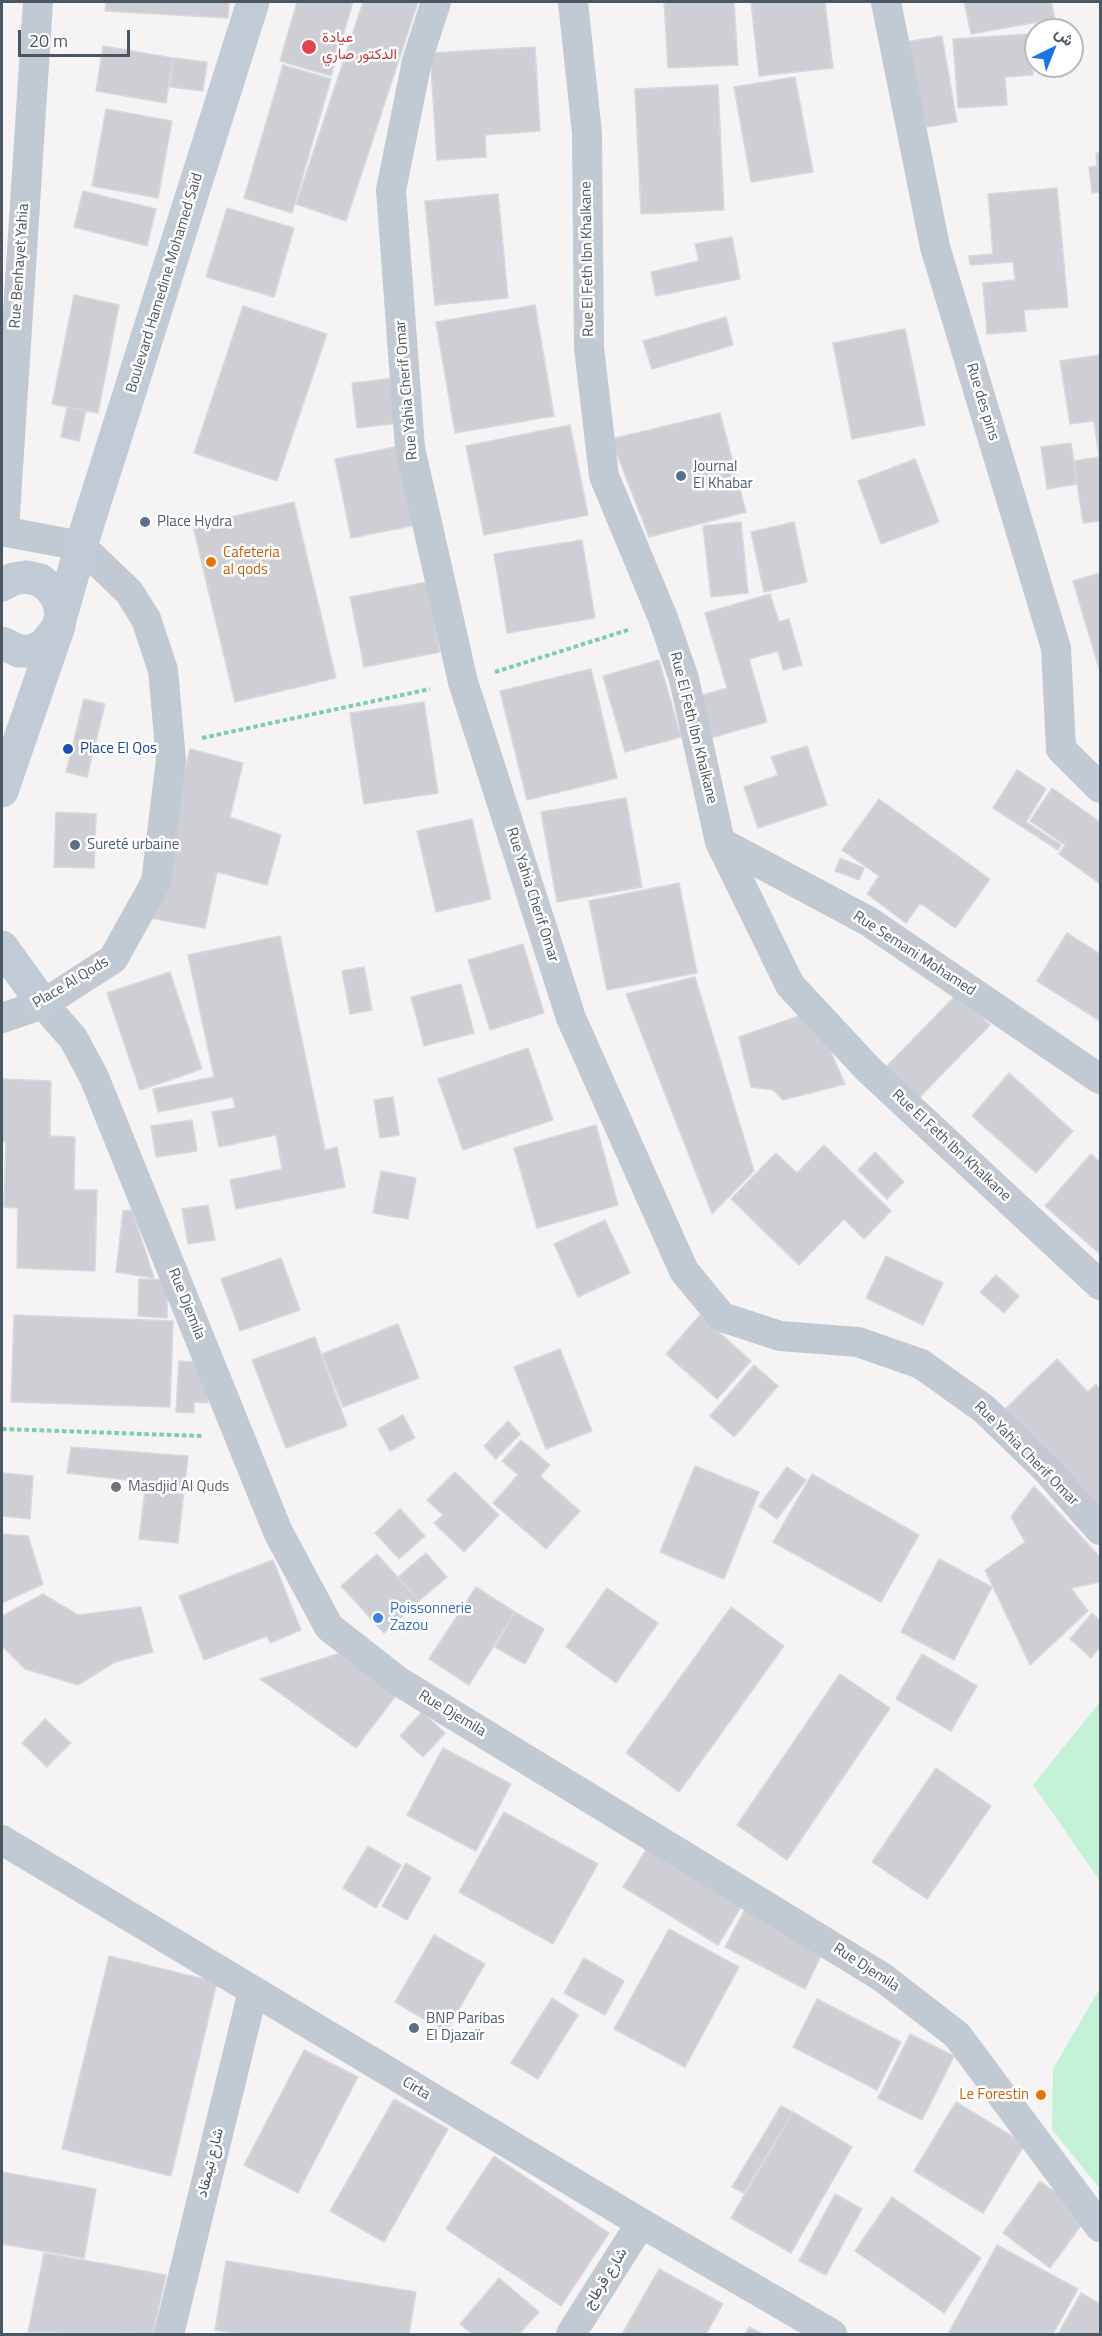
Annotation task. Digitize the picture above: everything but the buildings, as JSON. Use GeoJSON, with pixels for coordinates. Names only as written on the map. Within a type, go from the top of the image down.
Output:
{"type":"FeatureCollection","features":[{"type":"Feature","properties":{"kind":"street","name":"Rue Benhayet Yahia"},"geometry":{"type":"LineString","coordinates":[[3,530],[38,2]]}},
{"type":"Feature","properties":{"kind":"street","name":"Boulevard Hamedine Mohamed Saïd"},"geometry":{"type":"LineString","coordinates":[[2,791],[59,625],[253,2]]}},
{"type":"Feature","properties":{"kind":"street","name":"Rue Yahia Cherif Omar"},"geometry":{"type":"LineString","coordinates":[[436,2],[417,61],[391,190],[410,448],[463,682],[571,1018],[684,1271],[722,1317],[780,1336],[858,1342],[921,1364],[984,1409],[1048,1471],[1101,1530]]}},
{"type":"Feature","properties":{"kind":"street","name":"Rue El Feth Ibn Khalkane"},"geometry":{"type":"LineString","coordinates":[[573,2],[587,133],[589,348],[604,476],[663,618],[684,679],[720,842],[790,985],[868,1069],[1101,1285]]}},
{"type":"Feature","properties":{"kind":"street","name":"Rue des pins"},"geometry":{"type":"LineString","coordinates":[[886,2],[935,247],[1056,648],[1061,749],[1101,788]]}},
{"type":"Feature","properties":{"kind":"street"},"geometry":{"type":"LineString","coordinates":[[3,530],[79,556]]}},
{"type":"Feature","properties":{"kind":"street"},"geometry":{"type":"LineString","coordinates":[[7,582],[36,561],[62,560],[79,556]]}},
{"type":"Feature","properties":{"kind":"street","name":"Place Al Qods"},"geometry":{"type":"LineString","coordinates":[[2,1018],[43,1004],[113,959],[156,882],[171,759],[163,670],[146,619],[129,592],[79,556]]}},
{"type":"Feature","properties":{"kind":"street"},"geometry":{"type":"LineString","coordinates":[[2,643],[20,651],[32,651],[44,645],[59,625],[61,613],[58,600],[51,589],[40,580],[26,577],[7,582]]}},
{"type":"Feature","properties":{"kind":"street","name":"Rue Semani Mohamed"},"geometry":{"type":"LineString","coordinates":[[720,842],[868,921],[1101,1079]]}},
{"type":"Feature","properties":{"kind":"street"},"geometry":{"type":"LineString","coordinates":[[2,947],[43,1004]]}},
{"type":"Feature","properties":{"kind":"street","name":"Rue Djemila"},"geometry":{"type":"LineString","coordinates":[[43,1004],[73,1038],[94,1077],[278,1532],[329,1627],[398,1681],[882,1977],[948,2028],[957,2035],[1101,2227]]}},
{"type":"Feature","properties":{"kind":"street","name":"Cirta"},"geometry":{"type":"LineString","coordinates":[[2,1840],[640,2223],[832,2334]]}},
{"type":"Feature","properties":{"kind":"street","name":"شارع تيمقاد"},"geometry":{"type":"LineString","coordinates":[[168,2334],[253,1991]]}},
{"type":"Feature","properties":{"kind":"street","name":"شارع قرطاج"},"geometry":{"type":"LineString","coordinates":[[571,2334],[640,2223]]}},
{"type":"Feature","properties":{"kind":"path"},"geometry":{"type":"LineString","coordinates":[[169,745],[463,682],[663,618]]}},
{"type":"Feature","properties":{"kind":"path"},"geometry":{"type":"LineString","coordinates":[[2,1429],[239,1437]]}},
{"type":"Feature","properties":{"kind":"green space"},"geometry":{"type":"Polygon","coordinates":[[[1100,1702],[1100,1881],[1033,1785],[1100,1702]]]}},
{"type":"Feature","properties":{"kind":"green space"},"geometry":{"type":"Polygon","coordinates":[[[1100,1988],[1100,2189],[1052,2129],[1053,2069],[1100,1988]]]}},
{"type":"Feature","properties":{"kind":"place","name":"عيادة الدكتور صاري"},"geometry":{"type":"Point","coordinates":[309,47]}},
{"type":"Feature","properties":{"kind":"place","name":"Journal El Khabar"},"geometry":{"type":"Point","coordinates":[681,476]}},
{"type":"Feature","properties":{"kind":"place","name":"Place Hydra"},"geometry":{"type":"Point","coordinates":[145,522]}},
{"type":"Feature","properties":{"kind":"place","name":"Cafeteria al qods"},"geometry":{"type":"Point","coordinates":[211,562]}},
{"type":"Feature","properties":{"kind":"place","name":"Place El Qos"},"geometry":{"type":"Point","coordinates":[68,749]}},
{"type":"Feature","properties":{"kind":"place","name":"Sureté urbaine"},"geometry":{"type":"Point","coordinates":[75,845]}},
{"type":"Feature","properties":{"kind":"place","name":"Masdjid Al Quds"},"geometry":{"type":"Point","coordinates":[116,1487]}},
{"type":"Feature","properties":{"kind":"place","name":"Poissonnerie Zazou"},"geometry":{"type":"Point","coordinates":[378,1618]}},
{"type":"Feature","properties":{"kind":"place","name":"BNP Paribas El Djazaïr"},"geometry":{"type":"Point","coordinates":[414,2028]}},
{"type":"Feature","properties":{"kind":"place","name":"Le Forestin"},"geometry":{"type":"Point","coordinates":[1041,2095]}}]}
